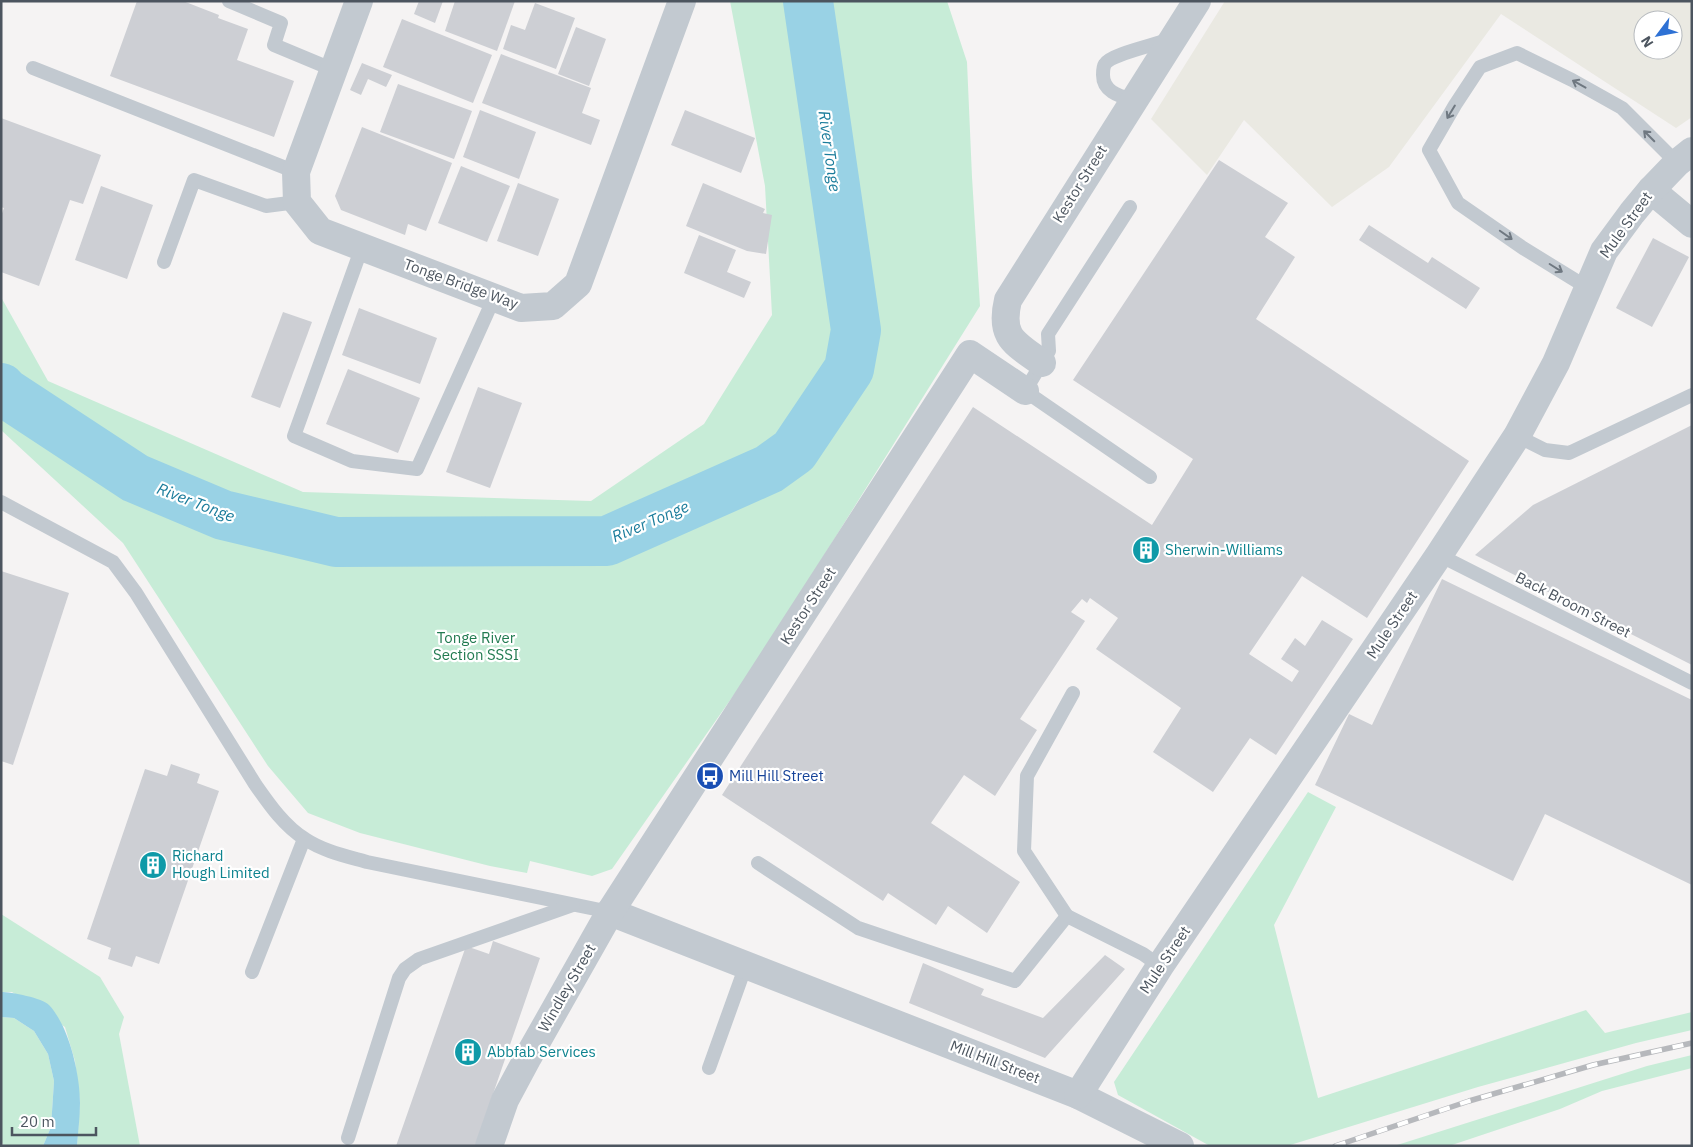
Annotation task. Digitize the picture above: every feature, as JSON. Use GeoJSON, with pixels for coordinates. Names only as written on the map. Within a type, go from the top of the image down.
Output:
{"type":"FeatureCollection","features":[{"type":"Feature","properties":{"kind":"street"},"geometry":{"type":"LineString","coordinates":[[297,202],[296,172],[360,1]]}},
{"type":"Feature","properties":{"kind":"street","name":"Tonge Bridge Way"},"geometry":{"type":"LineString","coordinates":[[297,202],[320,231],[521,308],[553,306],[578,284],[682,1]]}},
{"type":"Feature","properties":{"kind":"street","name":"Kestor Street"},"geometry":{"type":"LineString","coordinates":[[1042,363],[1012,340],[1006,328],[1004,315],[1008,300],[1197,1]]}},
{"type":"Feature","properties":{"kind":"street","name":"Mule Street"},"geometry":{"type":"LineString","coordinates":[[1078,1095],[1160,966],[1439,555],[1517,436],[1556,363],[1604,251],[1651,190],[1684,157]]}},
{"type":"Feature","properties":{"kind":"street"},"geometry":{"type":"LineString","coordinates":[[1651,190],[1692,224]]}},
{"type":"Feature","properties":{"kind":"street","name":"Kestor Street"},"geometry":{"type":"LineString","coordinates":[[610,912],[970,354],[1025,391]]}},
{"type":"Feature","properties":{"kind":"street","name":"Mill Hill Street"},"geometry":{"type":"LineString","coordinates":[[610,912],[1078,1095],[1180,1146]]}},
{"type":"Feature","properties":{"kind":"street","name":"Windley Street"},"geometry":{"type":"LineString","coordinates":[[489,1146],[506,1100],[523,1066],[610,912]]}},
{"type":"Feature","properties":{"kind":"lane"},"geometry":{"type":"LineString","coordinates":[[229,1],[281,24],[274,45],[334,70]]}},
{"type":"Feature","properties":{"kind":"lane"},"geometry":{"type":"LineString","coordinates":[[1133,100],[1112,93],[1107,88],[1103,80],[1105,63],[1112,57],[1156,45],[1173,38]]}},
{"type":"Feature","properties":{"kind":"lane"},"geometry":{"type":"LineString","coordinates":[[1588,288],[1523,248],[1458,203],[1429,150],[1480,67],[1517,53],[1572,80],[1622,108],[1684,157]]}},
{"type":"Feature","properties":{"kind":"lane"},"geometry":{"type":"LineString","coordinates":[[33,68],[296,172]]}},
{"type":"Feature","properties":{"kind":"lane"},"geometry":{"type":"LineString","coordinates":[[164,262],[194,180],[266,206],[297,202]]}},
{"type":"Feature","properties":{"kind":"lane"},"geometry":{"type":"LineString","coordinates":[[1130,207],[1048,334],[1049,351],[1025,391],[1150,477]]}},
{"type":"Feature","properties":{"kind":"lane"},"geometry":{"type":"LineString","coordinates":[[362,247],[294,436],[352,461],[417,469],[494,298]]}},
{"type":"Feature","properties":{"kind":"lane"},"geometry":{"type":"LineString","coordinates":[[1517,436],[1545,450],[1569,453],[1692,395]]}},
{"type":"Feature","properties":{"kind":"lane"},"geometry":{"type":"LineString","coordinates":[[1,502],[5,502],[113,562],[136,593],[276,814],[304,839],[334,853],[367,862],[610,912]]}},
{"type":"Feature","properties":{"kind":"lane","name":"Back Broom Street"},"geometry":{"type":"LineString","coordinates":[[1439,555],[1692,683]]}},
{"type":"Feature","properties":{"kind":"lane"},"geometry":{"type":"LineString","coordinates":[[1073,693],[1027,776],[1024,851],[1066,916],[1143,954],[1160,966]]}},
{"type":"Feature","properties":{"kind":"lane"},"geometry":{"type":"LineString","coordinates":[[252,972],[304,839]]}},
{"type":"Feature","properties":{"kind":"lane"},"geometry":{"type":"LineString","coordinates":[[758,863],[858,928],[1014,981],[1066,916]]}},
{"type":"Feature","properties":{"kind":"lane"},"geometry":{"type":"LineString","coordinates":[[348,1138],[399,978],[405,969],[419,959],[574,905]]}},
{"type":"Feature","properties":{"kind":"lane"},"geometry":{"type":"LineString","coordinates":[[709,1068],[746,965]]}},
{"type":"Feature","properties":{"kind":"shaded area"},"geometry":{"type":"Polygon","coordinates":[[[1225,1],[1692,1],[1692,117],[1676,128],[1501,14],[1389,167],[1332,207],[1244,120],[1207,175],[1151,119],[1225,1]]]}},
{"type":"Feature","properties":{"kind":"green space","name":"Tonge River Section SSSI"},"geometry":{"type":"Polygon","coordinates":[[[730,1],[947,1],[967,62],[980,306],[761,656],[612,869],[592,876],[530,861],[527,873],[490,866],[360,833],[308,813],[268,766],[123,543],[1,430],[1,297],[48,381],[303,492],[591,501],[704,424],[772,315],[765,186],[730,1]]]}},
{"type":"Feature","properties":{"kind":"green space"},"geometry":{"type":"Polygon","coordinates":[[[1308,792],[1336,807],[1274,925],[1318,1098],[1586,1010],[1605,1033],[1692,1012],[1692,1030],[1636,1043],[1478,1087],[1287,1146],[1210,1146],[1118,1095],[1114,1082],[1308,792]]]}},
{"type":"Feature","properties":{"kind":"green space"},"geometry":{"type":"Polygon","coordinates":[[[1,914],[100,977],[124,1017],[119,1034],[140,1146],[77,1146],[80,1102],[75,1061],[65,1027],[12,992],[1,992],[1,914]]]}},
{"type":"Feature","properties":{"kind":"green space"},"geometry":{"type":"Polygon","coordinates":[[[1,1017],[14,1018],[34,1031],[48,1054],[54,1081],[51,1127],[43,1146],[4,1146],[1,1141],[1,1017]]]}},
{"type":"Feature","properties":{"kind":"green space"},"geometry":{"type":"Polygon","coordinates":[[[1692,1055],[1692,1068],[1602,1091],[1560,1109],[1449,1146],[1394,1146],[1647,1066],[1692,1055]]]}},
{"type":"Feature","properties":{"kind":"water"},"geometry":{"type":"Polygon","coordinates":[[[1,992],[26,996],[46,1002],[62,1025],[72,1051],[78,1078],[80,1103],[77,1146],[43,1146],[51,1127],[54,1081],[48,1054],[34,1031],[14,1018],[1,1017],[1,992]]]}},
{"type":"Feature","properties":{"kind":"building"},"geometry":{"type":"Polygon","coordinates":[[[137,1],[183,1],[219,15],[218,18],[248,29],[237,60],[294,81],[274,137],[110,76],[137,1]]]}},
{"type":"Feature","properties":{"kind":"building"},"geometry":{"type":"Polygon","coordinates":[[[419,1],[443,1],[435,23],[414,14],[419,1]]]}},
{"type":"Feature","properties":{"kind":"building"},"geometry":{"type":"Polygon","coordinates":[[[455,1],[515,1],[497,51],[445,31],[455,1]]]}},
{"type":"Feature","properties":{"kind":"building"},"geometry":{"type":"Polygon","coordinates":[[[535,3],[575,18],[556,69],[503,49],[511,25],[525,30],[535,3]]]}},
{"type":"Feature","properties":{"kind":"building"},"geometry":{"type":"Polygon","coordinates":[[[402,19],[492,55],[473,103],[383,67],[402,19]]]}},
{"type":"Feature","properties":{"kind":"building"},"geometry":{"type":"Polygon","coordinates":[[[576,27],[606,39],[589,86],[558,74],[576,27]]]}},
{"type":"Feature","properties":{"kind":"building"},"geometry":{"type":"Polygon","coordinates":[[[501,54],[591,88],[582,113],[600,120],[591,145],[482,103],[501,54]]]}},
{"type":"Feature","properties":{"kind":"building"},"geometry":{"type":"Polygon","coordinates":[[[362,63],[392,75],[386,87],[368,79],[361,95],[350,90],[362,63]]]}},
{"type":"Feature","properties":{"kind":"building"},"geometry":{"type":"Polygon","coordinates":[[[398,84],[472,111],[454,159],[380,132],[398,84]]]}},
{"type":"Feature","properties":{"kind":"building"},"geometry":{"type":"Polygon","coordinates":[[[480,110],[536,132],[519,179],[463,157],[480,110]]]}},
{"type":"Feature","properties":{"kind":"building"},"geometry":{"type":"Polygon","coordinates":[[[685,110],[755,138],[741,173],[671,145],[685,110]]]}},
{"type":"Feature","properties":{"kind":"building"},"geometry":{"type":"Polygon","coordinates":[[[1,118],[101,155],[83,204],[70,200],[39,286],[1,272],[1,216],[4,208],[1,207],[1,118]]]}},
{"type":"Feature","properties":{"kind":"building"},"geometry":{"type":"Polygon","coordinates":[[[362,127],[452,163],[426,231],[408,224],[405,235],[341,210],[335,196],[362,127]]]}},
{"type":"Feature","properties":{"kind":"building","name":"Sherwin-Williams"},"geometry":{"type":"Polygon","coordinates":[[[1219,160],[1288,203],[1265,237],[1295,257],[1256,319],[1469,461],[1367,618],[1302,576],[1249,654],[1292,682],[1299,671],[1281,659],[1295,638],[1305,646],[1322,620],[1353,639],[1276,755],[1250,738],[1213,792],[1153,752],[1181,708],[1096,649],[1118,618],[1090,598],[1087,603],[1082,599],[1071,612],[1085,621],[1020,719],[1037,730],[995,796],[964,775],[931,823],[1020,882],[987,933],[948,906],[936,925],[888,893],[883,901],[722,795],[973,407],[1152,525],[1193,459],[1073,380],[1219,160]]]}},
{"type":"Feature","properties":{"kind":"building"},"geometry":{"type":"Polygon","coordinates":[[[461,166],[510,186],[487,242],[438,223],[461,166]]]}},
{"type":"Feature","properties":{"kind":"building"},"geometry":{"type":"Polygon","coordinates":[[[518,183],[559,199],[538,256],[497,241],[518,183]]]}},
{"type":"Feature","properties":{"kind":"building"},"geometry":{"type":"Polygon","coordinates":[[[703,183],[765,209],[763,213],[772,215],[766,254],[747,251],[686,226],[703,183]]]}},
{"type":"Feature","properties":{"kind":"building"},"geometry":{"type":"Polygon","coordinates":[[[101,186],[153,205],[127,279],[75,260],[101,186]]]}},
{"type":"Feature","properties":{"kind":"building"},"geometry":{"type":"Polygon","coordinates":[[[1369,225],[1428,263],[1432,257],[1480,288],[1466,309],[1359,240],[1369,225]]]}},
{"type":"Feature","properties":{"kind":"building"},"geometry":{"type":"Polygon","coordinates":[[[699,235],[736,250],[727,272],[751,282],[744,298],[684,273],[699,235]]]}},
{"type":"Feature","properties":{"kind":"building"},"geometry":{"type":"Polygon","coordinates":[[[1653,238],[1689,257],[1652,327],[1616,308],[1653,238]]]}},
{"type":"Feature","properties":{"kind":"building"},"geometry":{"type":"Polygon","coordinates":[[[359,308],[437,338],[420,384],[342,355],[359,308]]]}},
{"type":"Feature","properties":{"kind":"building"},"geometry":{"type":"Polygon","coordinates":[[[283,312],[312,322],[280,408],[251,397],[283,312]]]}},
{"type":"Feature","properties":{"kind":"building"},"geometry":{"type":"Polygon","coordinates":[[[348,369],[420,398],[398,453],[326,424],[348,369]]]}},
{"type":"Feature","properties":{"kind":"building"},"geometry":{"type":"Polygon","coordinates":[[[478,387],[522,403],[490,488],[446,472],[478,387]]]}},
{"type":"Feature","properties":{"kind":"building"},"geometry":{"type":"Polygon","coordinates":[[[1692,425],[1692,665],[1475,555],[1533,505],[1692,425]]]}},
{"type":"Feature","properties":{"kind":"building"},"geometry":{"type":"Polygon","coordinates":[[[1,571],[69,593],[13,765],[1,761],[1,571]]]}},
{"type":"Feature","properties":{"kind":"building"},"geometry":{"type":"Polygon","coordinates":[[[1442,579],[1692,700],[1692,885],[1545,814],[1513,881],[1315,785],[1349,714],[1372,725],[1442,579]]]}},
{"type":"Feature","properties":{"kind":"building","name":"Richard Hough Limited"},"geometry":{"type":"Polygon","coordinates":[[[171,764],[200,774],[197,783],[219,791],[159,964],[136,956],[132,967],[108,959],[111,948],[87,939],[145,769],[167,776],[171,764]]]}},
{"type":"Feature","properties":{"kind":"building","name":"Abbfab Services"},"geometry":{"type":"Polygon","coordinates":[[[493,941],[540,958],[475,1146],[396,1146],[466,946],[489,954],[493,941]]]}},
{"type":"Feature","properties":{"kind":"building"},"geometry":{"type":"Polygon","coordinates":[[[1105,955],[1125,969],[1045,1058],[909,1003],[923,963],[984,989],[981,995],[1043,1018],[1105,955]]]}},
{"type":"Feature","properties":{"kind":"waterway","name":"River Tonge"},"geometry":{"type":"LineString","coordinates":[[1,388],[4,392],[135,478],[223,515],[336,542],[607,541],[769,469],[794,451],[849,369],[856,330],[808,1]]}},
{"type":"Feature","properties":{"kind":"railway"},"geometry":{"type":"LineString","coordinates":[[1335,1146],[1469,1101],[1593,1065],[1692,1043]]}},
{"type":"Feature","properties":{"kind":"place","name":"Sherwin-Williams"},"geometry":{"type":"Point","coordinates":[1146,550]}},
{"type":"Feature","properties":{"kind":"place","name":"Mill Hill Street"},"geometry":{"type":"Point","coordinates":[710,776]}},
{"type":"Feature","properties":{"kind":"place","name":"Richard Hough Limited"},"geometry":{"type":"Point","coordinates":[153,865]}},
{"type":"Feature","properties":{"kind":"place","name":"Abbfab Services"},"geometry":{"type":"Point","coordinates":[468,1052]}}]}
